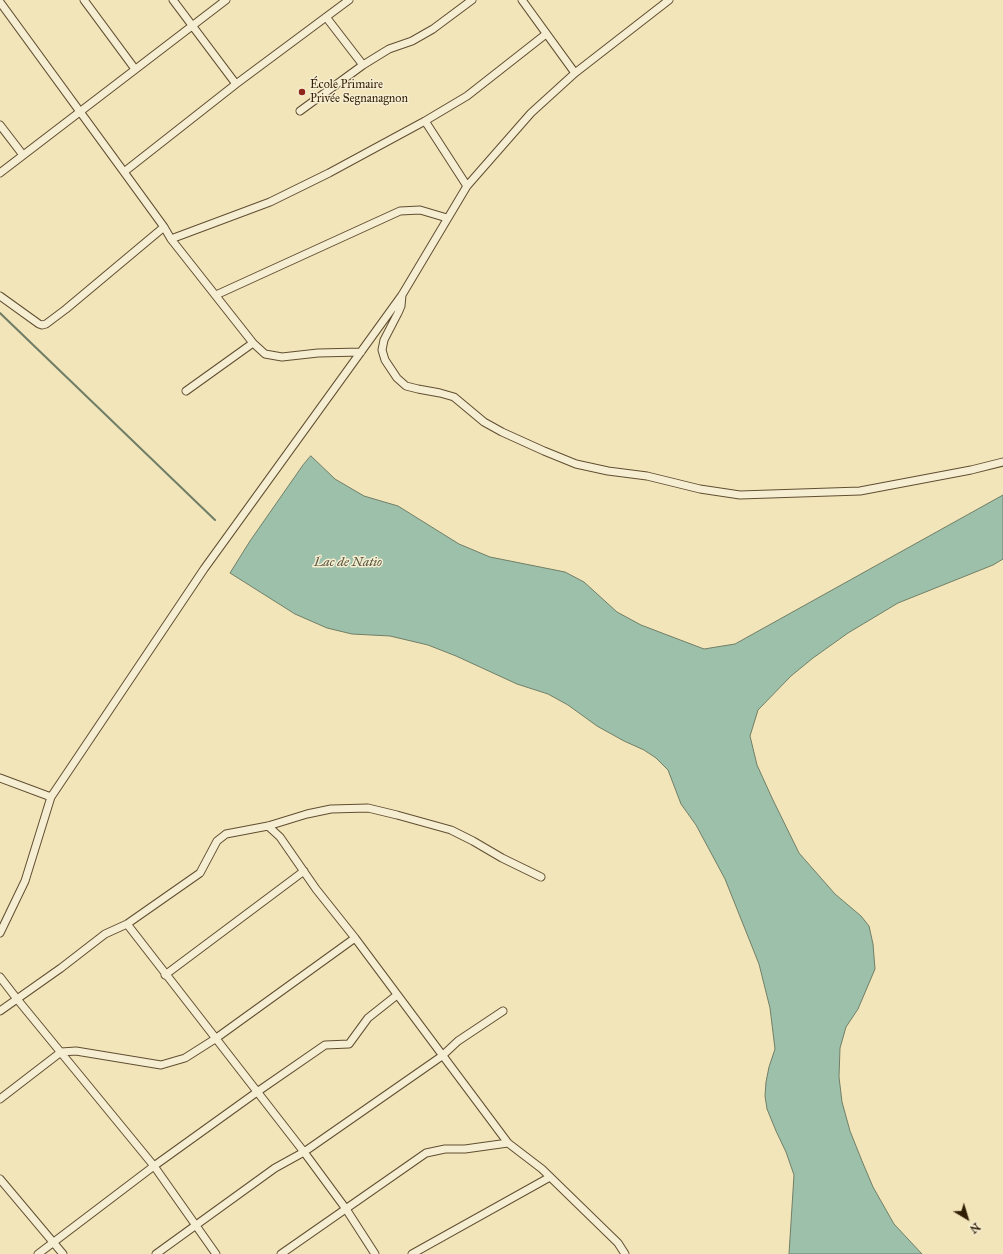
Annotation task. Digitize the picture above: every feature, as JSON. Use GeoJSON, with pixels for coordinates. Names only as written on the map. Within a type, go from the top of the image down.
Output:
{"type":"FeatureCollection","features":[{"type":"Feature","properties":{"kind":"street"},"geometry":{"type":"LineString","coordinates":[[84,0],[135,69]]}},
{"type":"Feature","properties":{"kind":"street"},"geometry":{"type":"LineString","coordinates":[[173,0],[236,84]]}},
{"type":"Feature","properties":{"kind":"street"},"geometry":{"type":"LineString","coordinates":[[0,173],[226,0]]}},
{"type":"Feature","properties":{"kind":"street"},"geometry":{"type":"LineString","coordinates":[[124,172],[236,84],[349,0]]}},
{"type":"Feature","properties":{"kind":"street"},"geometry":{"type":"LineString","coordinates":[[300,111],[363,66],[390,49],[412,41],[433,29],[472,0]]}},
{"type":"Feature","properties":{"kind":"street"},"geometry":{"type":"LineString","coordinates":[[522,0],[575,73]]}},
{"type":"Feature","properties":{"kind":"street"},"geometry":{"type":"LineString","coordinates":[[0,933],[25,881],[51,797],[204,569],[402,295],[467,186],[531,113],[575,73],[669,0]]}},
{"type":"Feature","properties":{"kind":"street"},"geometry":{"type":"LineString","coordinates":[[0,2],[164,227],[171,239],[253,343],[265,354],[282,357],[318,353],[361,352]]}},
{"type":"Feature","properties":{"kind":"street"},"geometry":{"type":"LineString","coordinates":[[326,17],[363,66]]}},
{"type":"Feature","properties":{"kind":"street"},"geometry":{"type":"LineString","coordinates":[[171,239],[270,202],[329,173],[425,121],[467,96],[546,34]]}},
{"type":"Feature","properties":{"kind":"street"},"geometry":{"type":"LineString","coordinates":[[425,121],[467,186]]}},
{"type":"Feature","properties":{"kind":"street"},"geometry":{"type":"LineString","coordinates":[[0,125],[23,156]]}},
{"type":"Feature","properties":{"kind":"street"},"geometry":{"type":"LineString","coordinates":[[216,295],[400,211],[420,210],[447,218]]}},
{"type":"Feature","properties":{"kind":"street"},"geometry":{"type":"LineString","coordinates":[[0,296],[39,324],[46,324],[164,227]]}},
{"type":"Feature","properties":{"kind":"street"},"geometry":{"type":"LineString","coordinates":[[402,295],[401,306],[384,340],[382,350],[397,378],[406,386],[454,397],[484,422],[502,432],[576,464],[608,471],[647,476],[700,490],[740,495],[860,491],[1003,462]]}},
{"type":"Feature","properties":{"kind":"street"},"geometry":{"type":"LineString","coordinates":[[186,391],[253,343]]}},
{"type":"Feature","properties":{"kind":"street"},"geometry":{"type":"LineString","coordinates":[[0,778],[51,797]]}},
{"type":"Feature","properties":{"kind":"street"},"geometry":{"type":"LineString","coordinates":[[0,1011],[105,934],[127,924],[200,873],[217,841],[226,834],[268,826],[306,814],[331,809],[368,808],[451,830],[502,858],[541,877]]}},
{"type":"Feature","properties":{"kind":"street"},"geometry":{"type":"LineString","coordinates":[[268,826],[280,837],[508,1143],[542,1169],[618,1243],[624,1254]]}},
{"type":"Feature","properties":{"kind":"street"},"geometry":{"type":"LineString","coordinates":[[165,974],[304,871]]}},
{"type":"Feature","properties":{"kind":"street"},"geometry":{"type":"LineString","coordinates":[[127,924],[304,1152],[346,1209],[375,1254]]}},
{"type":"Feature","properties":{"kind":"street"},"geometry":{"type":"LineString","coordinates":[[0,1099],[61,1052],[76,1051],[162,1065],[186,1058],[215,1039],[355,938]]}},
{"type":"Feature","properties":{"kind":"street"},"geometry":{"type":"LineString","coordinates":[[0,977],[154,1166],[216,1254]]}},
{"type":"Feature","properties":{"kind":"street"},"geometry":{"type":"LineString","coordinates":[[38,1254],[154,1166],[325,1045],[349,1044],[368,1018],[397,995]]}},
{"type":"Feature","properties":{"kind":"street"},"geometry":{"type":"LineString","coordinates":[[156,1254],[275,1168],[304,1152],[442,1056],[458,1040],[503,1011]]}},
{"type":"Feature","properties":{"kind":"street"},"geometry":{"type":"LineString","coordinates":[[281,1254],[426,1153],[445,1149],[465,1149],[508,1143]]}},
{"type":"Feature","properties":{"kind":"street"},"geometry":{"type":"LineString","coordinates":[[412,1254],[550,1177]]}},
{"type":"Feature","properties":{"kind":"street"},"geometry":{"type":"LineString","coordinates":[[0,1179],[64,1254]]}},
{"type":"Feature","properties":{"kind":"water","name":"Lac de Natio"},"geometry":{"type":"Polygon","coordinates":[[[311,456],[335,479],[364,496],[398,506],[459,544],[490,557],[565,572],[584,582],[617,612],[641,625],[704,649],[735,644],[1003,495],[1003,559],[993,565],[898,603],[848,633],[791,676],[758,710],[750,736],[757,765],[799,853],[835,894],[861,916],[869,926],[873,944],[875,969],[858,1009],[846,1027],[840,1048],[839,1077],[842,1102],[850,1131],[873,1187],[894,1224],[922,1254],[789,1254],[794,1175],[786,1152],[767,1109],[765,1096],[766,1082],[775,1049],[770,1008],[759,964],[725,879],[696,825],[681,804],[668,770],[656,758],[644,750],[597,726],[568,705],[548,694],[517,684],[428,645],[390,636],[352,634],[327,628],[295,614],[230,573],[250,541],[303,465],[311,456]]]}},
{"type":"Feature","properties":{"kind":"waterway"},"geometry":{"type":"LineString","coordinates":[[0,313],[215,520]]}},
{"type":"Feature","properties":{"kind":"place","name":"École Primaire Privée Segnanagnon"},"geometry":{"type":"Point","coordinates":[302,92]}}]}
